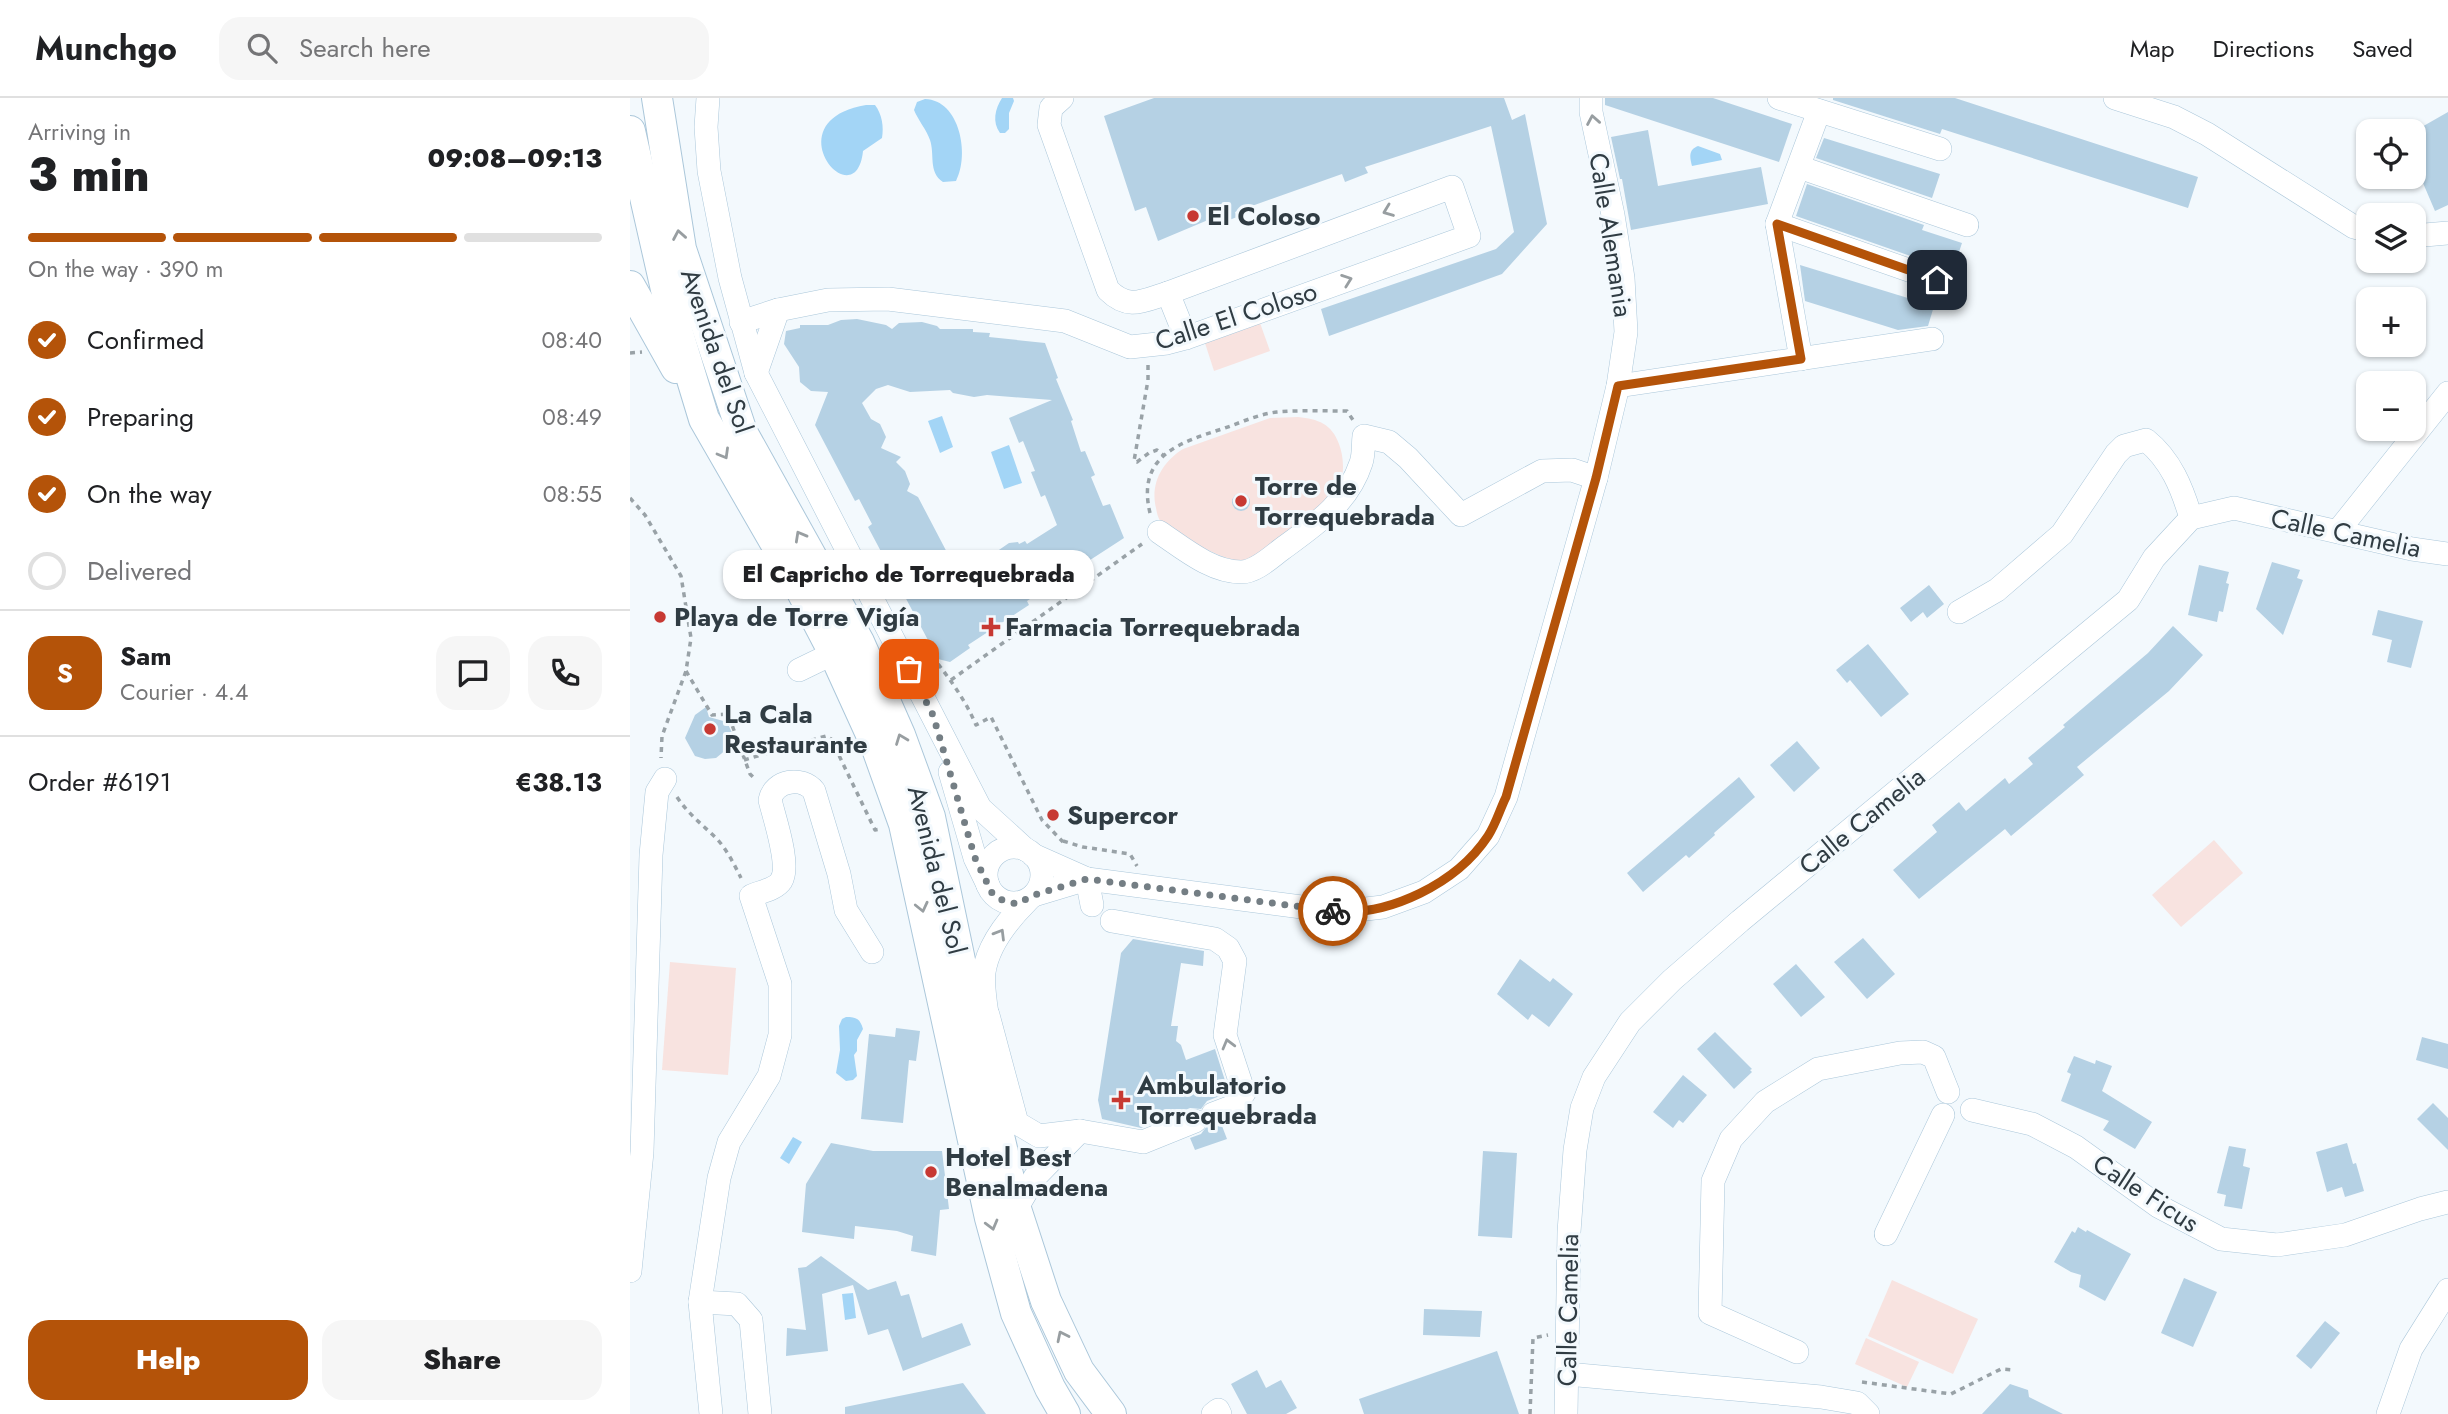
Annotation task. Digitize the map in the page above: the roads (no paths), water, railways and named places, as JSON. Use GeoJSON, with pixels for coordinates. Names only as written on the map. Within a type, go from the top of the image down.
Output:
{"type":"FeatureCollection","features":[{"type":"Feature","properties":{"kind":"main road","name":"Avenida del Sol"},"geometry":{"type":"LineString","coordinates":[[657,98],[681,249],[742,432],[859,642],[900,735],[930,817],[1016,1209],[1046,1301],[1111,1414]]}},
{"type":"Feature","properties":{"kind":"main road","name":"Avenida del Sol"},"geometry":{"type":"LineString","coordinates":[[630,131],[670,307],[704,419],[788,565],[834,653],[875,743],[904,824],[990,1218],[1016,1313],[1050,1388],[1065,1414]]}},
{"type":"Feature","properties":{"kind":"main road"},"geometry":{"type":"LineString","coordinates":[[630,286],[704,419]]}},
{"type":"Feature","properties":{"kind":"street"},"geometry":{"type":"LineString","coordinates":[[708,98],[706,127],[709,171],[730,278],[756,373],[980,808],[1029,852],[1042,870],[1042,880],[1030,898],[1010,918],[990,955],[984,973],[1000,1145]]}},
{"type":"Feature","properties":{"kind":"street"},"geometry":{"type":"LineString","coordinates":[[1062,98],[1051,108],[1049,125],[1108,290],[1118,300],[1133,303],[1168,293],[1167,342]]}},
{"type":"Feature","properties":{"kind":"street","name":"Calle Alemania"},"geometry":{"type":"LineString","coordinates":[[1030,898],[1079,876],[1340,912],[1383,907],[1424,892],[1459,869],[1488,836],[1506,797],[1596,478],[1618,386],[1626,332],[1623,278],[1613,215],[1591,112],[1591,98]]}},
{"type":"Feature","properties":{"kind":"street"},"geometry":{"type":"LineString","coordinates":[[1779,98],[1940,149]]}},
{"type":"Feature","properties":{"kind":"street"},"geometry":{"type":"LineString","coordinates":[[2115,98],[2174,117],[2207,134],[2356,228]]}},
{"type":"Feature","properties":{"kind":"street"},"geometry":{"type":"LineString","coordinates":[[1801,359],[1777,224],[1819,111]]}},
{"type":"Feature","properties":{"kind":"street"},"geometry":{"type":"LineString","coordinates":[[1799,167],[1967,225]]}},
{"type":"Feature","properties":{"kind":"street","name":"Calle El Coloso"},"geometry":{"type":"LineString","coordinates":[[741,322],[778,310],[828,300],[888,299],[1065,321],[1130,347],[1167,342],[1469,236],[1452,187],[1168,293]]}},
{"type":"Feature","properties":{"kind":"street"},"geometry":{"type":"LineString","coordinates":[[1777,224],[1937,280]]}},
{"type":"Feature","properties":{"kind":"street"},"geometry":{"type":"LineString","coordinates":[[2426,235],[2448,233]]}},
{"type":"Feature","properties":{"kind":"street"},"geometry":{"type":"LineString","coordinates":[[730,278],[752,296],[778,310],[756,373]]}},
{"type":"Feature","properties":{"kind":"street"},"geometry":{"type":"LineString","coordinates":[[1618,386],[1932,339]]}},
{"type":"Feature","properties":{"kind":"street"},"geometry":{"type":"LineString","coordinates":[[2338,531],[2448,393]]}},
{"type":"Feature","properties":{"kind":"street"},"geometry":{"type":"LineString","coordinates":[[1159,532],[1193,555],[1220,568],[1242,572],[1256,568],[1324,518],[1343,498],[1362,462],[1364,436],[1389,442],[1408,458],[1461,514],[1542,471],[1572,470],[1596,478]]}},
{"type":"Feature","properties":{"kind":"street"},"geometry":{"type":"LineString","coordinates":[[1959,612],[1997,590],[2062,534],[2124,446],[2146,440],[2155,447],[2169,464],[2182,488],[2191,518]]}},
{"type":"Feature","properties":{"kind":"street","name":"Calle Camelia"},"geometry":{"type":"LineString","coordinates":[[1566,1414],[1569,1233],[1575,1150],[1582,1108],[1594,1077],[1630,1022],[1672,980],[2128,600],[2154,558],[2191,518],[2234,508],[2412,549],[2448,554]]}},
{"type":"Feature","properties":{"kind":"street"},"geometry":{"type":"LineString","coordinates":[[799,670],[834,653]]}},
{"type":"Feature","properties":{"kind":"street"},"geometry":{"type":"LineString","coordinates":[[933,715],[975,858],[992,893],[1008,903],[1030,898]]}},
{"type":"Feature","properties":{"kind":"street"},"geometry":{"type":"LineString","coordinates":[[630,1271],[642,1152],[651,855],[657,792],[665,779]]}},
{"type":"Feature","properties":{"kind":"street"},"geometry":{"type":"LineString","coordinates":[[711,1414],[700,1301],[719,1178],[729,1142],[769,1076],[780,1035],[780,984],[751,896],[781,881],[784,859],[770,800],[771,792],[782,785],[801,781],[808,783],[814,791],[839,874],[846,910],[872,952]]}},
{"type":"Feature","properties":{"kind":"street"},"geometry":{"type":"LineString","coordinates":[[988,885],[988,867],[992,858],[1007,848],[1029,852],[1079,876],[1092,905]]}},
{"type":"Feature","properties":{"kind":"street"},"geometry":{"type":"LineString","coordinates":[[988,1015],[1017,1123],[1039,1136],[1080,1131],[1143,1142],[1234,1106],[1244,1093],[1225,1035],[1235,961],[1241,955],[1215,939],[1112,921]]}},
{"type":"Feature","properties":{"kind":"street"},"geometry":{"type":"LineString","coordinates":[[1797,1352],[1710,1313],[1713,1181],[1731,1139],[1765,1102],[1818,1069],[1900,1053],[1923,1052],[1934,1057],[1948,1092],[1941,1100],[1943,1115],[1886,1234]]}},
{"type":"Feature","properties":{"kind":"street","name":"Calle Ficus"},"geometry":{"type":"LineString","coordinates":[[1943,1115],[1956,1122],[1966,1118],[1972,1110],[1971,1099],[1964,1091],[1948,1092]]}},
{"type":"Feature","properties":{"kind":"street","name":"Calle Ficus"},"geometry":{"type":"LineString","coordinates":[[1972,1110],[2032,1124],[2065,1141],[2158,1206],[2221,1239],[2277,1245],[2345,1234],[2448,1202]]}},
{"type":"Feature","properties":{"kind":"street"},"geometry":{"type":"LineString","coordinates":[[1016,1209],[1035,1177],[1080,1131]]}},
{"type":"Feature","properties":{"kind":"street"},"geometry":{"type":"LineString","coordinates":[[2388,1414],[2411,1349],[2448,1290]]}},
{"type":"Feature","properties":{"kind":"street"},"geometry":{"type":"LineString","coordinates":[[700,1301],[737,1304],[751,1320],[760,1414]]}},
{"type":"Feature","properties":{"kind":"street"},"geometry":{"type":"LineString","coordinates":[[1567,1374],[1821,1397],[1857,1403],[1868,1414]]}},
{"type":"Feature","properties":{"kind":"street"},"geometry":{"type":"LineString","coordinates":[[1213,1414],[1219,1410],[1220,1414]]}},
{"type":"Feature","properties":{"kind":"water"},"geometry":{"type":"Polygon","coordinates":[[[1002,98],[1013,98],[1014,101],[1009,113],[1009,129],[1005,133],[1000,133],[995,120],[1002,98]]]}},
{"type":"Feature","properties":{"kind":"water"},"geometry":{"type":"Polygon","coordinates":[[[925,99],[937,102],[947,109],[959,131],[962,157],[956,181],[943,182],[935,173],[930,140],[914,110],[917,102],[925,99]]]}},
{"type":"Feature","properties":{"kind":"water"},"geometry":{"type":"Polygon","coordinates":[[[866,105],[875,105],[879,112],[883,125],[882,138],[863,151],[857,169],[847,175],[836,171],[826,160],[821,145],[824,129],[838,114],[866,105]]]}},
{"type":"Feature","properties":{"kind":"water"},"geometry":{"type":"Polygon","coordinates":[[[1698,146],[1720,154],[1722,160],[1692,166],[1691,152],[1698,146]]]}},
{"type":"Feature","properties":{"kind":"water"},"geometry":{"type":"Polygon","coordinates":[[[942,416],[953,447],[940,453],[928,421],[942,416]]]}},
{"type":"Feature","properties":{"kind":"water"},"geometry":{"type":"Polygon","coordinates":[[[1009,445],[1022,483],[1004,489],[991,452],[1009,445]]]}},
{"type":"Feature","properties":{"kind":"water"},"geometry":{"type":"Polygon","coordinates":[[[846,1017],[858,1019],[863,1029],[854,1055],[857,1076],[846,1081],[836,1073],[840,1050],[839,1026],[846,1017]]]}},
{"type":"Feature","properties":{"kind":"water"},"geometry":{"type":"Polygon","coordinates":[[[793,1137],[802,1142],[789,1164],[780,1158],[793,1137]]]}},
{"type":"Feature","properties":{"kind":"water"},"geometry":{"type":"Polygon","coordinates":[[[853,1293],[856,1318],[845,1320],[842,1294],[853,1293]]]}},
{"type":"Feature","properties":{"kind":"place","name":"El Coloso"},"geometry":{"type":"Point","coordinates":[1193,216]}},
{"type":"Feature","properties":{"kind":"place","name":"Torre de Torrequebrada"},"geometry":{"type":"Point","coordinates":[1241,501]}},
{"type":"Feature","properties":{"kind":"place","name":"Playa de Torre Vigía"},"geometry":{"type":"Point","coordinates":[660,617]}},
{"type":"Feature","properties":{"kind":"place","name":"Farmacia Torrequebrada"},"geometry":{"type":"Point","coordinates":[991,627]}},
{"type":"Feature","properties":{"kind":"place","name":"El Capricho de Torrequebrada"},"geometry":{"type":"Point","coordinates":[909,669]}},
{"type":"Feature","properties":{"kind":"place","name":"La Cala Restaurante"},"geometry":{"type":"Point","coordinates":[710,729]}},
{"type":"Feature","properties":{"kind":"place","name":"Supercor"},"geometry":{"type":"Point","coordinates":[1053,815]}},
{"type":"Feature","properties":{"kind":"place","name":"Ambulatorio Torrequebrada"},"geometry":{"type":"Point","coordinates":[1121,1100]}},
{"type":"Feature","properties":{"kind":"place","name":"Hotel Best Benalmadena"},"geometry":{"type":"Point","coordinates":[931,1172]}}]}
